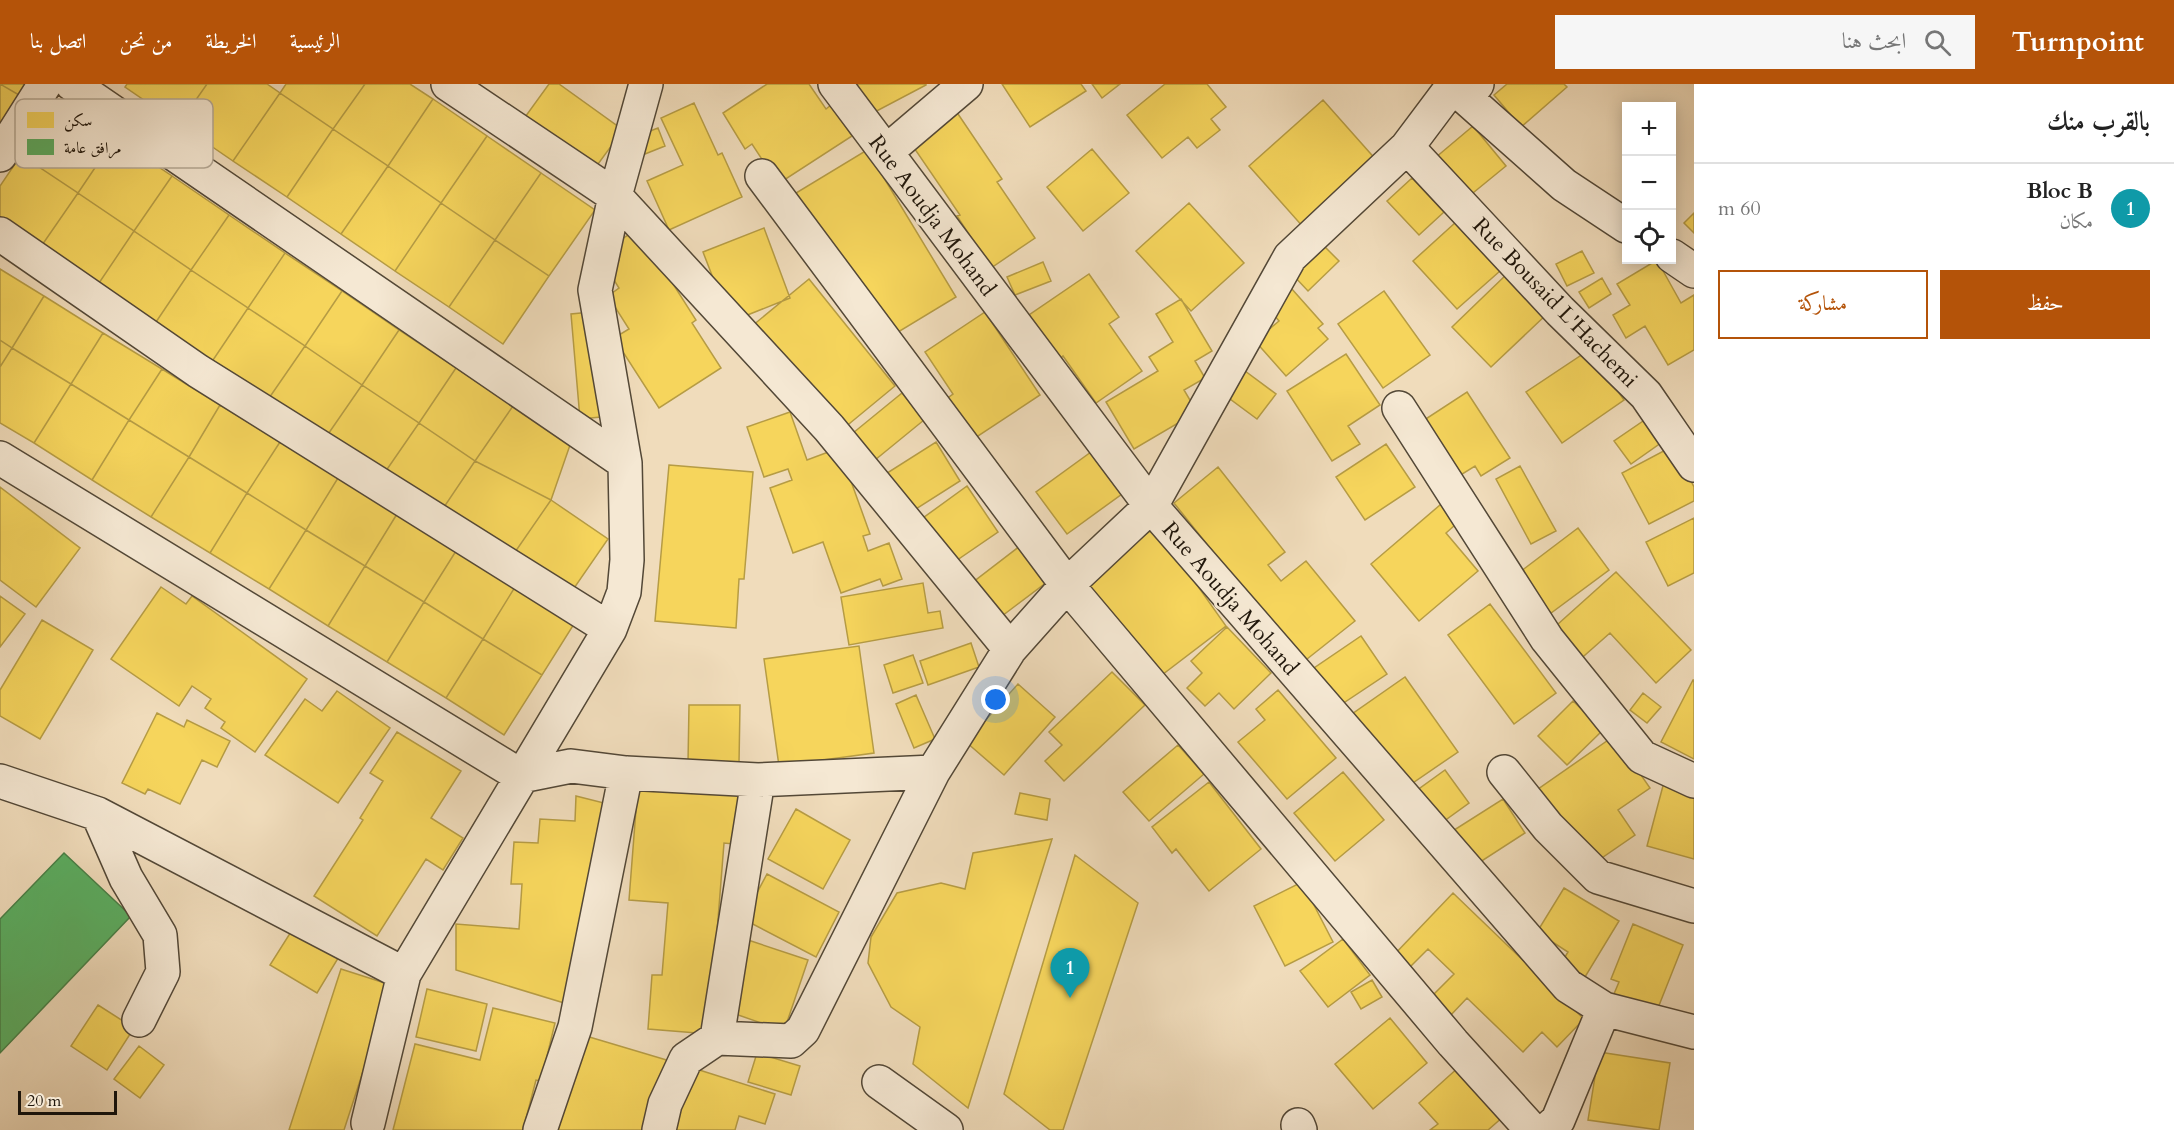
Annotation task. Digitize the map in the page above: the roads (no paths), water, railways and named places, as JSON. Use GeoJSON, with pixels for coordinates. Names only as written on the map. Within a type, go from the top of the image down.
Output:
{"type":"FeatureCollection","features":[{"type":"Feature","properties":{"kind":"street"},"geometry":{"type":"LineString","coordinates":[[35,99],[45,84]]}},
{"type":"Feature","properties":{"kind":"street"},"geometry":{"type":"LineString","coordinates":[[72,84],[94,99]]}},
{"type":"Feature","properties":{"kind":"street"},"geometry":{"type":"LineString","coordinates":[[448,84],[615,196],[829,428],[1010,649]]}},
{"type":"Feature","properties":{"kind":"street"},"geometry":{"type":"LineString","coordinates":[[368,1123],[404,974],[610,629],[624,592],[627,560],[625,463],[595,290],[615,196],[646,84]]}},
{"type":"Feature","properties":{"kind":"street","name":"Rue Aoudja Mohand"},"geometry":{"type":"LineString","coordinates":[[835,84],[1150,506],[1568,986],[1604,1009],[1694,1032]]}},
{"type":"Feature","properties":{"kind":"street"},"geometry":{"type":"LineString","coordinates":[[886,152],[966,84]]}},
{"type":"Feature","properties":{"kind":"street"},"geometry":{"type":"LineString","coordinates":[[659,1130],[665,1104],[686,1059],[717,1038],[791,1041],[803,1029],[933,772],[1010,649],[1067,585],[1150,506],[1290,257],[1407,147],[1461,88],[1564,185],[1622,223]]}},
{"type":"Feature","properties":{"kind":"street"},"geometry":{"type":"LineString","coordinates":[[0,155],[15,131]]}},
{"type":"Feature","properties":{"kind":"street","name":"Rue Bousaid L'Hachemi"},"geometry":{"type":"LineString","coordinates":[[1407,147],[1560,311],[1646,395],[1694,465]]}},
{"type":"Feature","properties":{"kind":"street"},"geometry":{"type":"LineString","coordinates":[[195,168],[625,463]]}},
{"type":"Feature","properties":{"kind":"street"},"geometry":{"type":"LineString","coordinates":[[762,176],[1067,585],[1454,1043],[1532,1130]]}},
{"type":"Feature","properties":{"kind":"street"},"geometry":{"type":"LineString","coordinates":[[0,234],[198,371],[610,629]]}},
{"type":"Feature","properties":{"kind":"street"},"geometry":{"type":"LineString","coordinates":[[1676,259],[1694,272]]}},
{"type":"Feature","properties":{"kind":"street"},"geometry":{"type":"LineString","coordinates":[[1399,408],[1547,639],[1642,757],[1694,781]]}},
{"type":"Feature","properties":{"kind":"street"},"geometry":{"type":"LineString","coordinates":[[0,458],[521,776],[571,766],[626,773],[758,780],[933,772]]}},
{"type":"Feature","properties":{"kind":"street"},"geometry":{"type":"LineString","coordinates":[[1504,772],[1548,827],[1598,877],[1694,906]]}},
{"type":"Feature","properties":{"kind":"street"},"geometry":{"type":"LineString","coordinates":[[540,1130],[575,1027],[626,773]]}},
{"type":"Feature","properties":{"kind":"street"},"geometry":{"type":"LineString","coordinates":[[717,1038],[758,780]]}},
{"type":"Feature","properties":{"kind":"street"},"geometry":{"type":"LineString","coordinates":[[0,781],[98,814],[404,974]]}},
{"type":"Feature","properties":{"kind":"street"},"geometry":{"type":"LineString","coordinates":[[98,814],[126,878],[160,935],[164,972],[139,1020]]}},
{"type":"Feature","properties":{"kind":"street"},"geometry":{"type":"LineString","coordinates":[[1547,1130],[1558,1120],[1604,1009]]}},
{"type":"Feature","properties":{"kind":"street"},"geometry":{"type":"LineString","coordinates":[[879,1082],[946,1130]]}},
{"type":"Feature","properties":{"kind":"place","name":"Bloc B"},"geometry":{"type":"Point","coordinates":[1070,998]}}]}
